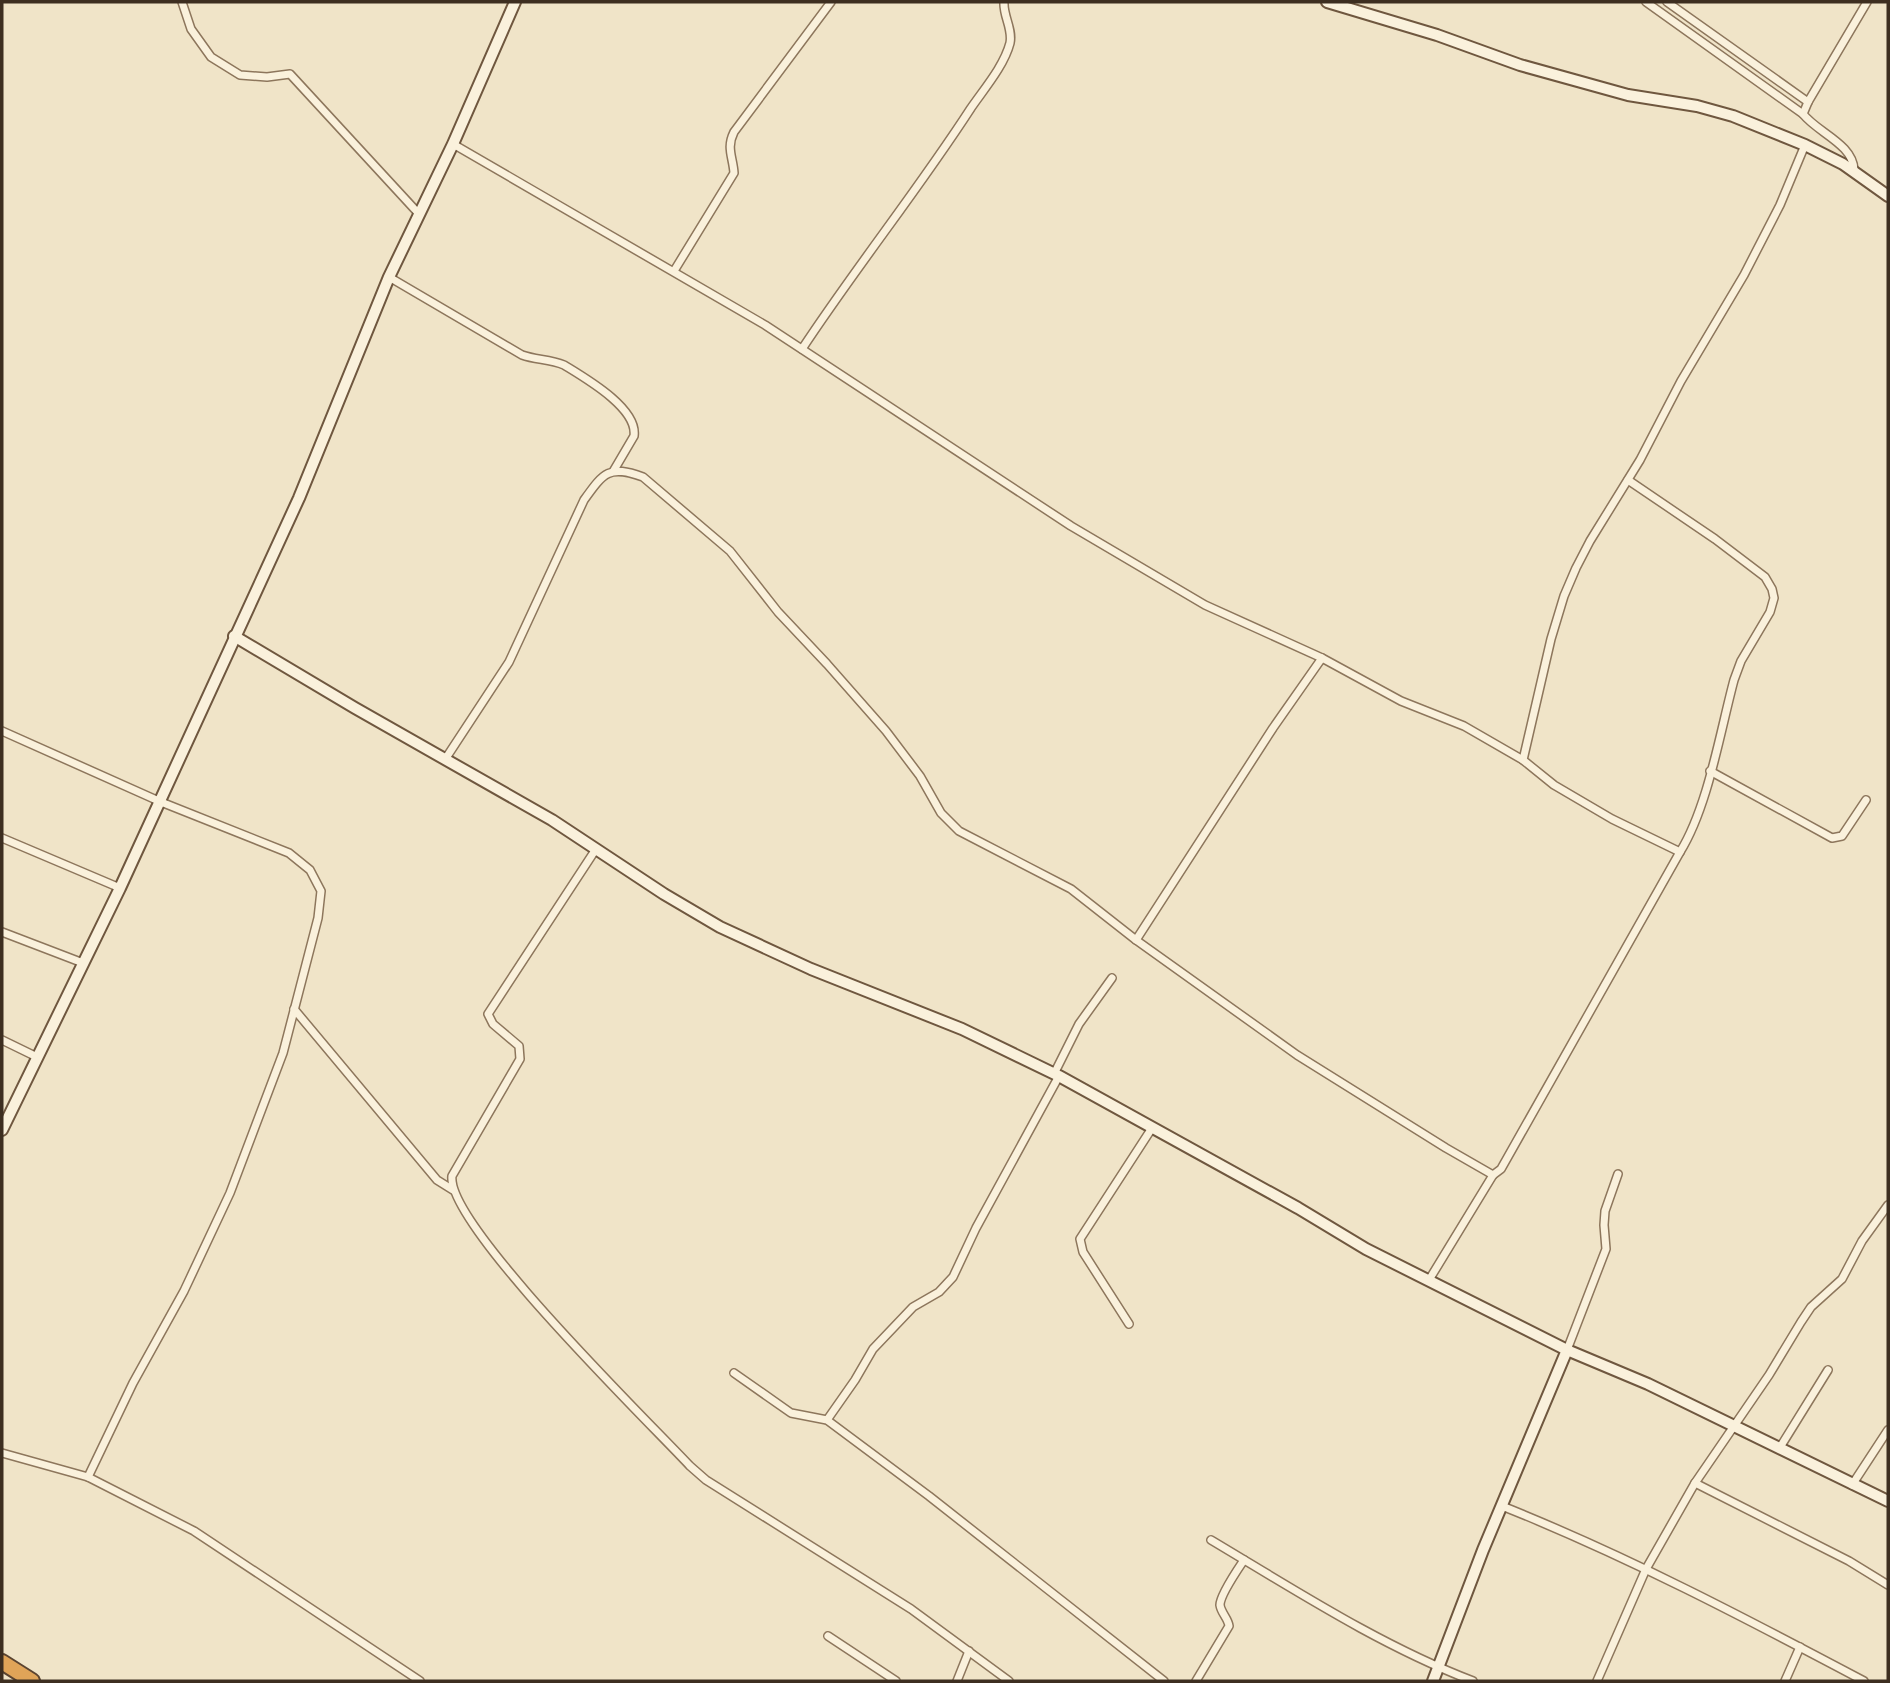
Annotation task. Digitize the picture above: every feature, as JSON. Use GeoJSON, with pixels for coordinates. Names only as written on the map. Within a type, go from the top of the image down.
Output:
{"type":"FeatureCollection","features":[{"type":"Feature","properties":{"kind":"highway"},"geometry":{"type":"LineString","coordinates":[[2,1662],[32,1681]]}},
{"type":"Feature","properties":{"kind":"street"},"geometry":{"type":"LineString","coordinates":[[182,2],[191,29],[211,57],[240,75],[267,77],[290,74],[419,214]]}},
{"type":"Feature","properties":{"kind":"street"},"geometry":{"type":"LineString","coordinates":[[2,1130],[161,802],[234,636],[299,498],[389,277],[453,144],[515,2]]}},
{"type":"Feature","properties":{"kind":"street"},"geometry":{"type":"LineString","coordinates":[[674,271],[734,173],[729,153],[729,141],[734,132],[831,2]]}},
{"type":"Feature","properties":{"kind":"street"},"geometry":{"type":"LineString","coordinates":[[802,349],[839,292],[959,127],[1000,64],[1010,45],[1011,35],[1003,10],[1004,2]]}},
{"type":"Feature","properties":{"kind":"street"},"geometry":{"type":"LineString","coordinates":[[1327,2],[1437,35],[1520,65],[1628,95],[1697,106],[1733,116],[1805,145],[1854,170],[1888,196]]}},
{"type":"Feature","properties":{"kind":"street"},"geometry":{"type":"LineString","coordinates":[[1646,2],[1803,114],[1813,126],[1850,155],[1854,170]]}},
{"type":"Feature","properties":{"kind":"street"},"geometry":{"type":"LineString","coordinates":[[1667,2],[1808,102]]}},
{"type":"Feature","properties":{"kind":"street"},"geometry":{"type":"LineString","coordinates":[[1803,114],[1867,2]]}},
{"type":"Feature","properties":{"kind":"street"},"geometry":{"type":"LineString","coordinates":[[453,144],[674,271],[802,349],[1083,532],[1205,604],[1322,658],[1401,701],[1464,726],[1523,760],[1555,785],[1612,819],[1680,852]]}},
{"type":"Feature","properties":{"kind":"street"},"geometry":{"type":"LineString","coordinates":[[1523,760],[1551,639],[1564,596],[1590,541],[1628,480],[1681,381],[1750,264],[1776,213],[1805,145]]}},
{"type":"Feature","properties":{"kind":"street"},"geometry":{"type":"LineString","coordinates":[[389,277],[522,355],[564,365],[628,411],[635,430],[634,436],[614,470]]}},
{"type":"Feature","properties":{"kind":"street"},"geometry":{"type":"LineString","coordinates":[[446,758],[509,662],[584,500],[601,476],[614,470],[643,477],[730,551],[778,612],[886,731],[949,822],[959,831],[1071,889],[1136,940],[1297,1055],[1493,1175]]}},
{"type":"Feature","properties":{"kind":"street"},"geometry":{"type":"LineString","coordinates":[[1429,1280],[1493,1175],[1500,1169],[1690,836],[1698,817],[1734,680],[1741,662],[1770,612],[1774,598],[1765,578],[1715,539],[1628,480]]}},
{"type":"Feature","properties":{"kind":"street"},"geometry":{"type":"LineString","coordinates":[[234,636],[552,820],[694,913],[760,947],[962,1029],[1056,1075],[1298,1208],[1349,1240],[1567,1350],[1648,1384],[1888,1501]]}},
{"type":"Feature","properties":{"kind":"street"},"geometry":{"type":"LineString","coordinates":[[1136,940],[1273,728],[1322,658]]}},
{"type":"Feature","properties":{"kind":"street"},"geometry":{"type":"LineString","coordinates":[[2,731],[161,802],[289,853],[310,870],[321,891],[318,918],[283,1053],[230,1193],[184,1291],[133,1383],[88,1477]]}},
{"type":"Feature","properties":{"kind":"street"},"geometry":{"type":"LineString","coordinates":[[1710,771],[1832,838],[1842,836],[1866,800]]}},
{"type":"Feature","properties":{"kind":"street"},"geometry":{"type":"LineString","coordinates":[[2,838],[120,888]]}},
{"type":"Feature","properties":{"kind":"street"},"geometry":{"type":"LineString","coordinates":[[596,849],[488,1014],[493,1024],[519,1046],[520,1059],[456,1168],[451,1183],[458,1202],[507,1270],[602,1376],[706,1480],[911,1609],[1009,1681]]}},
{"type":"Feature","properties":{"kind":"street"},"geometry":{"type":"LineString","coordinates":[[2,932],[83,963]]}},
{"type":"Feature","properties":{"kind":"street"},"geometry":{"type":"LineString","coordinates":[[827,1420],[873,1349],[913,1307],[939,1292],[953,1277],[1056,1075],[1079,1024],[1112,978]]}},
{"type":"Feature","properties":{"kind":"street"},"geometry":{"type":"LineString","coordinates":[[295,1009],[437,1180],[453,1191]]}},
{"type":"Feature","properties":{"kind":"street"},"geometry":{"type":"LineString","coordinates":[[2,1040],[37,1056]]}},
{"type":"Feature","properties":{"kind":"street"},"geometry":{"type":"LineString","coordinates":[[1129,1324],[1083,1252],[1080,1239],[1152,1128]]}},
{"type":"Feature","properties":{"kind":"street"},"geometry":{"type":"LineString","coordinates":[[1433,1681],[1606,1249],[1605,1211],[1618,1174]]}},
{"type":"Feature","properties":{"kind":"street"},"geometry":{"type":"LineString","coordinates":[[1597,1681],[1646,1569],[1695,1483],[1769,1375],[1811,1307],[1842,1279],[1862,1241],[1888,1205]]}},
{"type":"Feature","properties":{"kind":"street"},"geometry":{"type":"LineString","coordinates":[[1779,1450],[1828,1370]]}},
{"type":"Feature","properties":{"kind":"street"},"geometry":{"type":"LineString","coordinates":[[734,1373],[791,1413],[827,1420],[929,1496],[1164,1681]]}},
{"type":"Feature","properties":{"kind":"street"},"geometry":{"type":"LineString","coordinates":[[1852,1485],[1888,1430]]}},
{"type":"Feature","properties":{"kind":"street"},"geometry":{"type":"LineString","coordinates":[[2,1453],[88,1477],[194,1531],[420,1681]]}},
{"type":"Feature","properties":{"kind":"street"},"geometry":{"type":"LineString","coordinates":[[1695,1483],[1826,1549],[1888,1585]]}},
{"type":"Feature","properties":{"kind":"street"},"geometry":{"type":"LineString","coordinates":[[1502,1506],[1583,1538],[1754,1622],[1864,1681]]}},
{"type":"Feature","properties":{"kind":"street"},"geometry":{"type":"LineString","coordinates":[[1211,1540],[1438,1668],[1473,1681]]}},
{"type":"Feature","properties":{"kind":"street"},"geometry":{"type":"LineString","coordinates":[[1196,1681],[1228,1626],[1229,1622],[1220,1606],[1244,1560]]}},
{"type":"Feature","properties":{"kind":"street"},"geometry":{"type":"LineString","coordinates":[[828,1636],[896,1681]]}},
{"type":"Feature","properties":{"kind":"street"},"geometry":{"type":"LineString","coordinates":[[1785,1681],[1800,1647]]}},
{"type":"Feature","properties":{"kind":"street"},"geometry":{"type":"LineString","coordinates":[[957,1681],[969,1651]]}}]}
